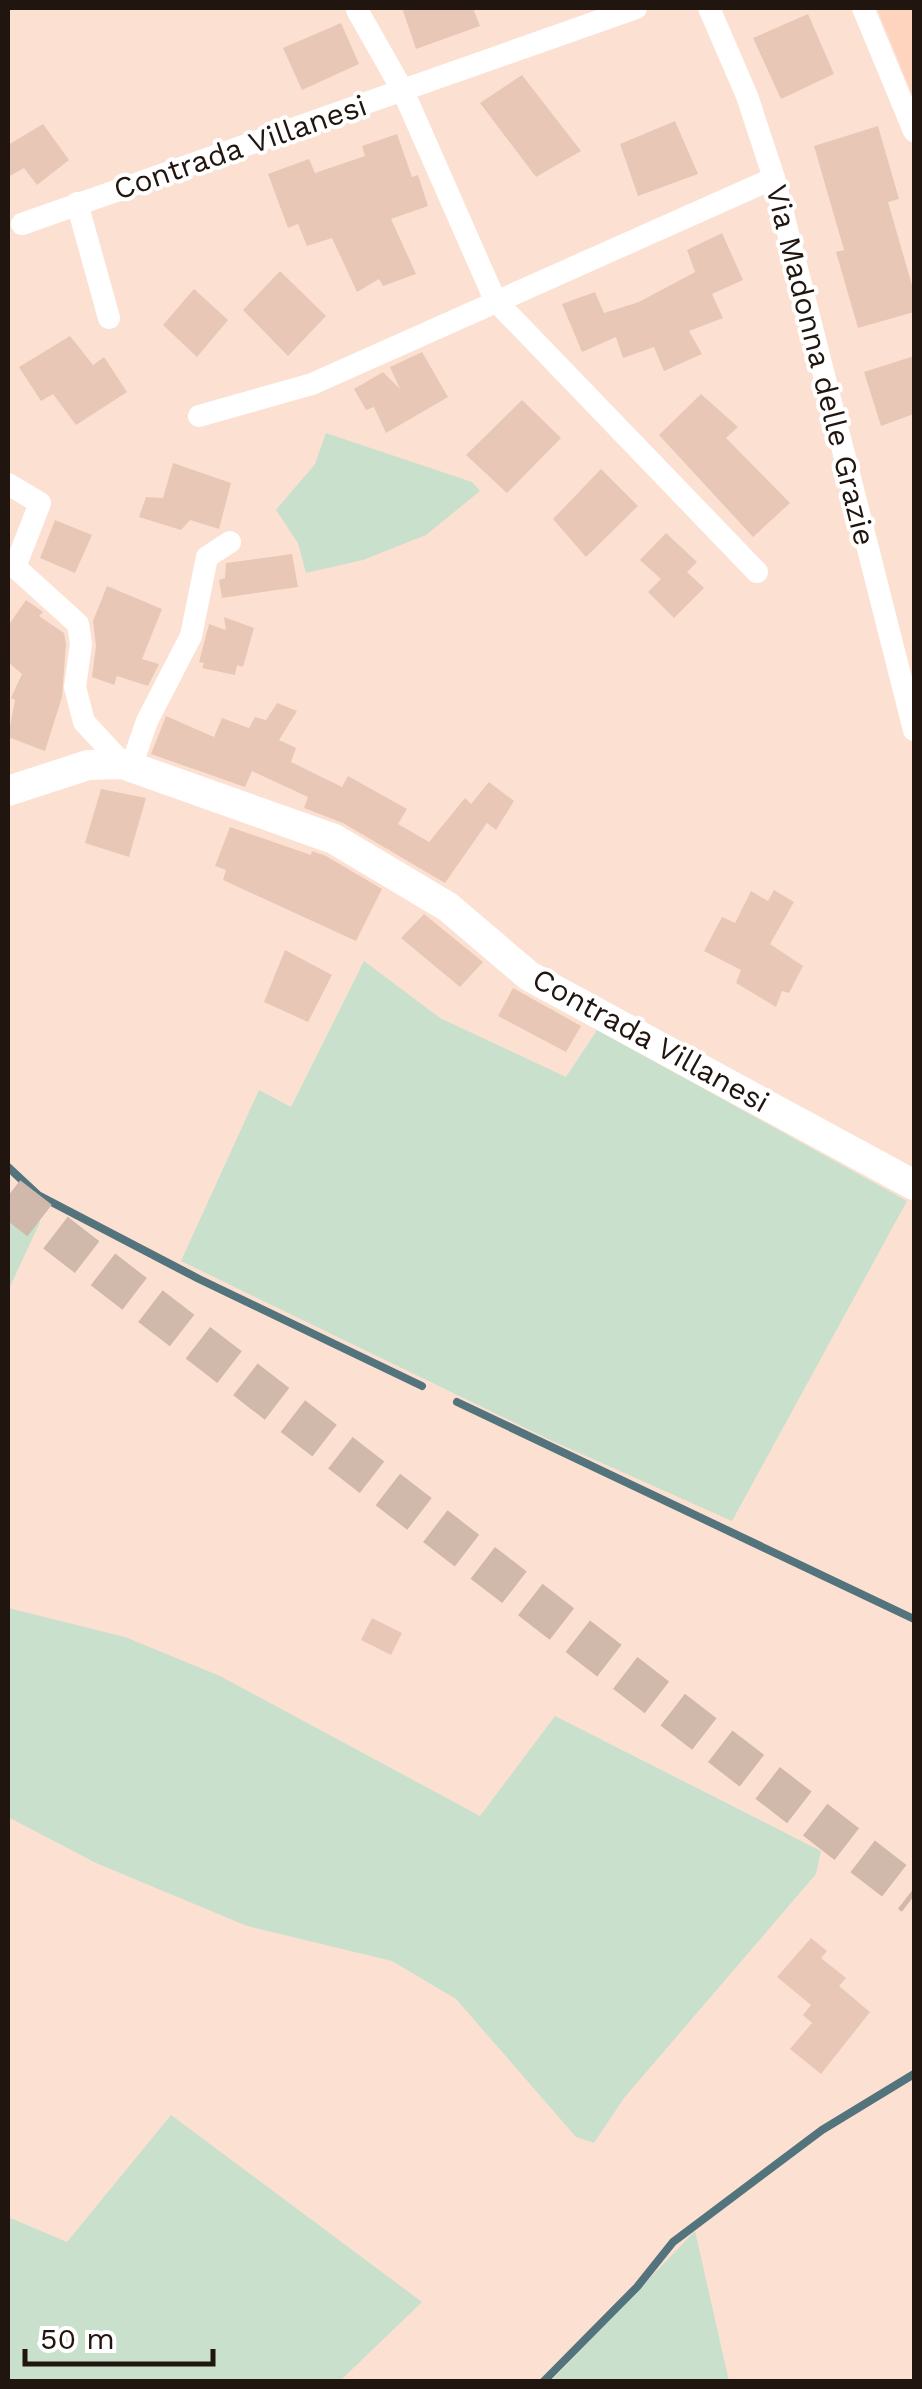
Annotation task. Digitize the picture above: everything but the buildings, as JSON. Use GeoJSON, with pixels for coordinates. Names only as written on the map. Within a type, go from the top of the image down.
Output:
{"type":"FeatureCollection","features":[{"type":"Feature","properties":{"kind":"street","name":"Contrada Villanesi"},"geometry":{"type":"LineString","coordinates":[[22,224],[636,8]]}},
{"type":"Feature","properties":{"kind":"street","name":"Via Madonna delle Grazie"},"geometry":{"type":"LineString","coordinates":[[708,8],[748,96],[774,178],[914,730]]}},
{"type":"Feature","properties":{"kind":"street"},"geometry":{"type":"LineString","coordinates":[[864,8],[914,131]]}},
{"type":"Feature","properties":{"kind":"street","name":"Contrada Villanesi"},"geometry":{"type":"LineString","coordinates":[[357,10],[403,91],[495,300],[757,572]]}},
{"type":"Feature","properties":{"kind":"street"},"geometry":{"type":"LineString","coordinates":[[200,416],[312,384],[774,178]]}},
{"type":"Feature","properties":{"kind":"street","name":"Contrada Villanesi"},"geometry":{"type":"LineString","coordinates":[[77,204],[108,318]]}},
{"type":"Feature","properties":{"kind":"street","name":"Contrada Villanesi"},"geometry":{"type":"LineString","coordinates":[[8,484],[40,503],[15,566],[78,624],[81,644],[75,687],[84,722],[127,766]]}},
{"type":"Feature","properties":{"kind":"street"},"geometry":{"type":"LineString","coordinates":[[127,766],[191,636],[207,557],[230,542]]}},
{"type":"Feature","properties":{"kind":"street","name":"Contrada Villanesi"},"geometry":{"type":"LineString","coordinates":[[8,792],[88,765],[127,766],[334,839],[448,907],[530,976],[914,1185]]}},
{"type":"Feature","properties":{"kind":"shaded area"},"geometry":{"type":"Polygon","coordinates":[[[877,8],[914,8],[914,99],[877,8]]]}},
{"type":"Feature","properties":{"kind":"green space"},"geometry":{"type":"Polygon","coordinates":[[[326,433],[472,482],[480,491],[426,535],[363,560],[306,573],[298,543],[276,510],[315,464],[326,433]]]}},
{"type":"Feature","properties":{"kind":"green space"},"geometry":{"type":"Polygon","coordinates":[[[364,961],[440,1018],[566,1077],[597,1030],[907,1201],[732,1521],[548,1439],[181,1261],[259,1090],[291,1107],[364,961]]]}},
{"type":"Feature","properties":{"kind":"green space"},"geometry":{"type":"Polygon","coordinates":[[[8,1193],[40,1222],[8,1291],[8,1193]]]}},
{"type":"Feature","properties":{"kind":"green space"},"geometry":{"type":"Polygon","coordinates":[[[8,1608],[125,1637],[220,1676],[480,1816],[555,1716],[821,1851],[816,1874],[624,2098],[594,2143],[576,2137],[456,1999],[392,1961],[247,1926],[96,1863],[8,1817],[8,1608]]]}},
{"type":"Feature","properties":{"kind":"green space"},"geometry":{"type":"Polygon","coordinates":[[[171,2115],[422,2302],[340,2381],[8,2381],[8,2217],[67,2242],[171,2115]]]}},
{"type":"Feature","properties":{"kind":"green space"},"geometry":{"type":"Polygon","coordinates":[[[695,2231],[729,2381],[551,2381],[695,2231]]]}},
{"type":"Feature","properties":{"kind":"waterway"},"geometry":{"type":"LineString","coordinates":[[8,1167],[38,1195],[199,1279],[422,1386]]}},
{"type":"Feature","properties":{"kind":"waterway"},"geometry":{"type":"LineString","coordinates":[[457,1402],[914,1619]]}},
{"type":"Feature","properties":{"kind":"waterway"},"geometry":{"type":"LineString","coordinates":[[543,2382],[637,2287],[673,2242],[822,2130],[914,2074]]}},
{"type":"Feature","properties":{"kind":"tunnel"},"geometry":{"type":"LineString","coordinates":[[8,1196],[914,1896]]}}]}
